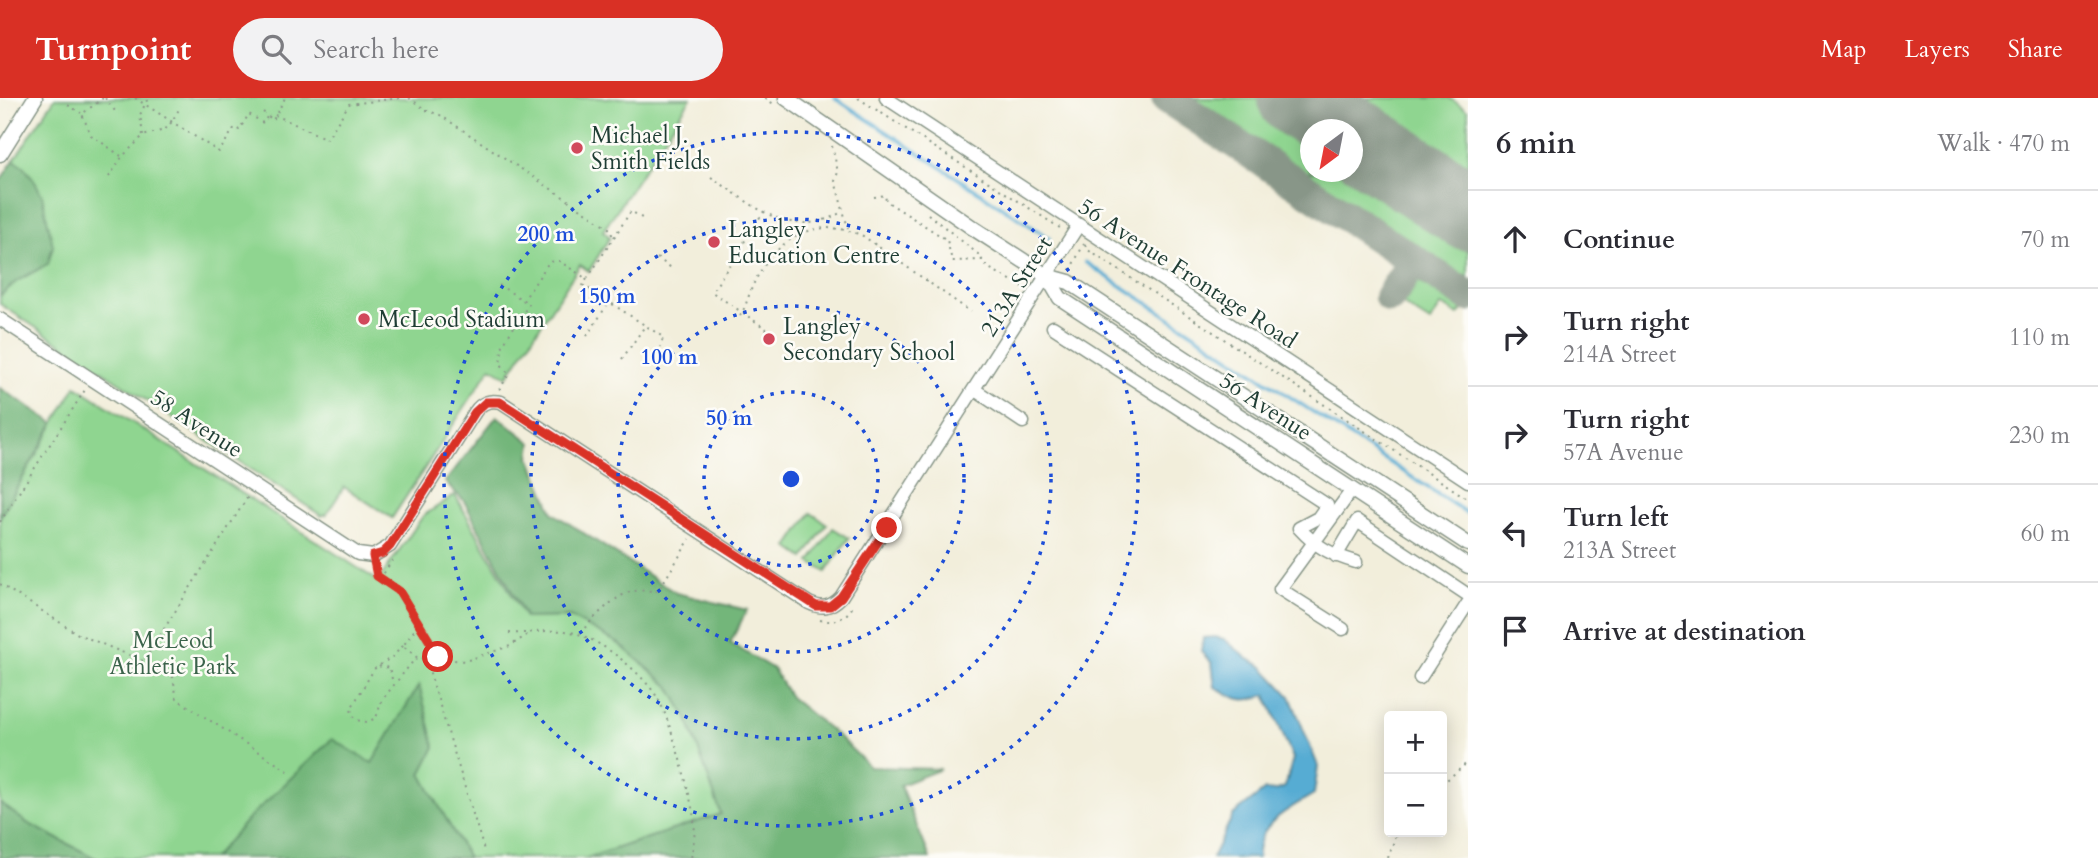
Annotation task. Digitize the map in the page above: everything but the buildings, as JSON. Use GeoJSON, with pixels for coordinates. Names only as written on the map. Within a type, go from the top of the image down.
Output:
{"type":"FeatureCollection","features":[{"type":"Feature","properties":{"kind":"main road"},"geometry":{"type":"LineString","coordinates":[[0,154],[35,98]]}},
{"type":"Feature","properties":{"kind":"main road","name":"56 Avenue"},"geometry":{"type":"LineString","coordinates":[[786,98],[1046,276],[1069,282],[1468,544]]}},
{"type":"Feature","properties":{"kind":"main road","name":"56 Avenue"},"geometry":{"type":"LineString","coordinates":[[1046,276],[1060,298],[1468,565]]}},
{"type":"Feature","properties":{"kind":"main road"},"geometry":{"type":"LineString","coordinates":[[1352,490],[1370,480]]}},
{"type":"Feature","properties":{"kind":"street","name":"56 Avenue Frontage Road"},"geometry":{"type":"LineString","coordinates":[[886,98],[1468,481]]}},
{"type":"Feature","properties":{"kind":"street","name":"213A Street"},"geometry":{"type":"LineString","coordinates":[[500,396],[809,603],[830,606],[841,597],[1079,226]]}},
{"type":"Feature","properties":{"kind":"street","name":"58 Avenue"},"geometry":{"type":"LineString","coordinates":[[0,319],[358,554],[373,556]]}},
{"type":"Feature","properties":{"kind":"street"},"geometry":{"type":"LineString","coordinates":[[1054,327],[1327,505],[1318,518],[1299,528],[1314,544],[1336,556],[1356,562]]}},
{"type":"Feature","properties":{"kind":"street"},"geometry":{"type":"LineString","coordinates":[[975,390],[1023,422]]}},
{"type":"Feature","properties":{"kind":"street"},"geometry":{"type":"LineString","coordinates":[[373,556],[383,553],[390,546],[480,406],[500,396]]}},
{"type":"Feature","properties":{"kind":"street"},"geometry":{"type":"LineString","coordinates":[[1343,629],[1280,589],[1352,490]]}},
{"type":"Feature","properties":{"kind":"street"},"geometry":{"type":"LineString","coordinates":[[1336,556],[1357,521],[1468,595]]}},
{"type":"Feature","properties":{"kind":"street"},"geometry":{"type":"LineString","coordinates":[[1420,678],[1468,603]]}},
{"type":"Feature","properties":{"kind":"path"},"geometry":{"type":"LineString","coordinates":[[82,114],[104,98],[115,111]]}},
{"type":"Feature","properties":{"kind":"path"},"geometry":{"type":"LineString","coordinates":[[135,98],[219,152],[235,127],[239,130],[249,114],[263,123],[267,117]]}},
{"type":"Feature","properties":{"kind":"path"},"geometry":{"type":"LineString","coordinates":[[143,136],[140,116],[148,98]]}},
{"type":"Feature","properties":{"kind":"path"},"geometry":{"type":"LineString","coordinates":[[263,113],[273,120],[285,98]]}},
{"type":"Feature","properties":{"kind":"path"},"geometry":{"type":"LineString","coordinates":[[275,115],[327,139],[349,104],[401,98]]}},
{"type":"Feature","properties":{"kind":"path"},"geometry":{"type":"LineString","coordinates":[[409,98],[426,110],[440,115],[604,224],[611,230],[613,240]]}},
{"type":"Feature","properties":{"kind":"path"},"geometry":{"type":"LineString","coordinates":[[858,98],[1063,229]]}},
{"type":"Feature","properties":{"kind":"path"},"geometry":{"type":"LineString","coordinates":[[68,105],[82,114],[91,135],[122,157]]}},
{"type":"Feature","properties":{"kind":"path"},"geometry":{"type":"LineString","coordinates":[[109,177],[122,157],[143,136],[164,130],[181,106]]}},
{"type":"Feature","properties":{"kind":"path"},"geometry":{"type":"LineString","coordinates":[[832,145],[838,172],[835,181],[848,230]]}},
{"type":"Feature","properties":{"kind":"path"},"geometry":{"type":"LineString","coordinates":[[711,177],[764,211],[792,224],[825,220],[842,212]]}},
{"type":"Feature","properties":{"kind":"path"},"geometry":{"type":"LineString","coordinates":[[874,197],[886,195],[886,201],[947,240],[952,261],[984,260]]}},
{"type":"Feature","properties":{"kind":"path"},"geometry":{"type":"LineString","coordinates":[[642,218],[631,211],[583,285],[663,337],[661,347]]}},
{"type":"Feature","properties":{"kind":"path"},"geometry":{"type":"LineString","coordinates":[[764,211],[712,292],[771,332]]}},
{"type":"Feature","properties":{"kind":"path"},"geometry":{"type":"LineString","coordinates":[[925,211],[984,260],[987,267],[1023,287]]}},
{"type":"Feature","properties":{"kind":"path"},"geometry":{"type":"LineString","coordinates":[[825,220],[826,227]]}},
{"type":"Feature","properties":{"kind":"path"},"geometry":{"type":"LineString","coordinates":[[807,224],[808,230]]}},
{"type":"Feature","properties":{"kind":"path"},"geometry":{"type":"LineString","coordinates":[[740,316],[752,285],[764,265],[782,246],[808,230],[826,227],[848,230],[863,236],[971,312]]}},
{"type":"Feature","properties":{"kind":"path"},"geometry":{"type":"LineString","coordinates":[[1070,267],[1084,244],[1088,250],[1213,334],[1468,499]]}},
{"type":"Feature","properties":{"kind":"path"},"geometry":{"type":"LineString","coordinates":[[657,258],[673,269]]}},
{"type":"Feature","properties":{"kind":"path"},"geometry":{"type":"LineString","coordinates":[[523,301],[549,262],[559,261],[587,279]]}},
{"type":"Feature","properties":{"kind":"path"},"geometry":{"type":"LineString","coordinates":[[942,271],[946,266]]}},
{"type":"Feature","properties":{"kind":"path"},"geometry":{"type":"LineString","coordinates":[[930,284],[934,278]]}},
{"type":"Feature","properties":{"kind":"path"},"geometry":{"type":"LineString","coordinates":[[499,285],[529,304],[503,344],[500,363],[509,374],[500,396]]}},
{"type":"Feature","properties":{"kind":"path"},"geometry":{"type":"LineString","coordinates":[[587,336],[609,302]]}},
{"type":"Feature","properties":{"kind":"path"},"geometry":{"type":"LineString","coordinates":[[622,359],[645,325]]}},
{"type":"Feature","properties":{"kind":"path"},"geometry":{"type":"LineString","coordinates":[[0,522],[92,379]]}},
{"type":"Feature","properties":{"kind":"path"},"geometry":{"type":"LineString","coordinates":[[144,661],[255,485]]}},
{"type":"Feature","properties":{"kind":"path"},"geometry":{"type":"LineString","coordinates":[[579,634],[597,615],[623,595],[634,591],[658,591],[688,541]]}},
{"type":"Feature","properties":{"kind":"path"},"geometry":{"type":"LineString","coordinates":[[373,556],[377,576],[399,591],[432,645],[442,654],[465,662],[510,646],[527,635]]}},
{"type":"Feature","properties":{"kind":"path"},"geometry":{"type":"LineString","coordinates":[[380,579],[395,556]]}},
{"type":"Feature","properties":{"kind":"path"},"geometry":{"type":"LineString","coordinates":[[0,584],[78,634],[144,661],[173,677],[177,699],[290,773]]}},
{"type":"Feature","properties":{"kind":"path"},"geometry":{"type":"LineString","coordinates":[[812,616],[829,621],[840,620],[854,605]]}},
{"type":"Feature","properties":{"kind":"path"},"geometry":{"type":"LineString","coordinates":[[419,624],[403,646],[374,669],[352,707],[353,717],[362,723],[376,719],[382,700],[412,662],[438,657]]}},
{"type":"Feature","properties":{"kind":"path"},"geometry":{"type":"LineString","coordinates":[[509,633],[527,635],[556,630],[579,634],[612,653],[635,672],[659,699],[694,818],[691,858]]}},
{"type":"Feature","properties":{"kind":"path"},"geometry":{"type":"LineString","coordinates":[[403,646],[419,659]]}},
{"type":"Feature","properties":{"kind":"path"},"geometry":{"type":"LineString","coordinates":[[451,649],[432,661],[429,670],[484,850]]}},
{"type":"Feature","properties":{"kind":"path"},"geometry":{"type":"LineString","coordinates":[[379,666],[389,667],[394,684]]}},
{"type":"Feature","properties":{"kind":"path"},"geometry":{"type":"LineString","coordinates":[[1447,780],[1468,762]]}},
{"type":"Feature","properties":{"kind":"path"},"geometry":{"type":"LineString","coordinates":[[1388,858],[1395,837]]}},
{"type":"Feature","properties":{"kind":"green space"},"geometry":{"type":"Polygon","coordinates":[[[55,98],[691,98],[603,231],[610,237],[589,271],[580,265],[507,377],[491,367],[392,518],[344,487],[326,515],[322,516],[0,304],[0,181],[55,98]]]}},
{"type":"Feature","properties":{"kind":"green space"},"geometry":{"type":"Polygon","coordinates":[[[1178,98],[1259,98],[1300,125],[1300,178],[1178,98]]]}},
{"type":"Feature","properties":{"kind":"green space"},"geometry":{"type":"Polygon","coordinates":[[[1333,98],[1449,98],[1468,110],[1468,187],[1333,98]]]}},
{"type":"Feature","properties":{"kind":"green space"},"geometry":{"type":"Polygon","coordinates":[[[14,160],[33,178],[42,195],[53,246],[48,264],[17,281],[0,296],[0,181],[14,160]]]}},
{"type":"Feature","properties":{"kind":"green space"},"geometry":{"type":"Polygon","coordinates":[[[1363,166],[1468,235],[1468,289],[1306,182],[1363,182],[1363,166]]]}},
{"type":"Feature","properties":{"kind":"green space"},"geometry":{"type":"Polygon","coordinates":[[[1412,272],[1464,307],[1458,315],[1441,306],[1430,322],[1399,302],[1397,295],[1412,272]]]}},
{"type":"Feature","properties":{"kind":"green space","name":"McLeod Athletic Park"},"geometry":{"type":"Polygon","coordinates":[[[76,386],[378,581],[423,516],[455,495],[525,618],[570,617],[618,643],[669,686],[688,720],[721,814],[587,858],[468,858],[421,774],[435,747],[419,686],[372,764],[251,816],[213,858],[95,858],[27,823],[0,803],[0,517],[76,386]]]}},
{"type":"Feature","properties":{"kind":"green space"},"geometry":{"type":"Polygon","coordinates":[[[0,388],[54,423],[0,517],[0,388]]]}},
{"type":"Feature","properties":{"kind":"green space"},"geometry":{"type":"Polygon","coordinates":[[[497,416],[532,443],[530,457],[553,513],[676,593],[747,610],[730,643],[773,669],[790,697],[839,737],[870,767],[941,769],[900,785],[930,858],[587,858],[721,814],[688,720],[669,686],[618,643],[570,617],[526,618],[464,501],[445,482],[497,416]]]}},
{"type":"Feature","properties":{"kind":"green space"},"geometry":{"type":"Polygon","coordinates":[[[811,513],[827,524],[804,558],[788,547],[811,513]]]}},
{"type":"Feature","properties":{"kind":"green space"},"geometry":{"type":"Polygon","coordinates":[[[833,528],[849,538],[826,572],[810,562],[833,528]]]}},
{"type":"Feature","properties":{"kind":"green space"},"geometry":{"type":"Polygon","coordinates":[[[419,685],[435,747],[421,774],[468,858],[213,858],[251,816],[332,739],[372,763],[419,685]]]}},
{"type":"Feature","properties":{"kind":"green space"},"geometry":{"type":"Polygon","coordinates":[[[0,803],[27,823],[95,858],[0,858],[0,803]]]}},
{"type":"Feature","properties":{"kind":"water"},"geometry":{"type":"Polygon","coordinates":[[[1203,638],[1224,639],[1248,659],[1262,666],[1290,696],[1318,766],[1314,794],[1268,826],[1262,835],[1258,858],[1212,858],[1233,815],[1265,790],[1275,791],[1285,787],[1293,758],[1266,695],[1245,700],[1215,687],[1212,663],[1201,652],[1203,638]]]}},
{"type":"Feature","properties":{"kind":"waterway"},"geometry":{"type":"LineString","coordinates":[[835,98],[1049,238]]}},
{"type":"Feature","properties":{"kind":"waterway"},"geometry":{"type":"LineString","coordinates":[[1085,262],[1468,514]]}},
{"type":"Feature","properties":{"kind":"taxiway"},"geometry":{"type":"LineString","coordinates":[[1167,98],[1468,296]]}},
{"type":"Feature","properties":{"kind":"taxiway"},"geometry":{"type":"LineString","coordinates":[[1390,297],[1414,260]]}},
{"type":"Feature","properties":{"kind":"runway"},"geometry":{"type":"LineString","coordinates":[[1297,98],[1328,119]]}},
{"type":"Feature","properties":{"kind":"runway"},"geometry":{"type":"LineString","coordinates":[[1363,142],[1468,211]]}},
{"type":"Feature","properties":{"kind":"place","name":"Michael J. Smith Fields"},"geometry":{"type":"Point","coordinates":[577,148]}},
{"type":"Feature","properties":{"kind":"place","name":"Langley Education Centre"},"geometry":{"type":"Point","coordinates":[714,242]}},
{"type":"Feature","properties":{"kind":"place","name":"McLeod Stadium"},"geometry":{"type":"Point","coordinates":[364,319]}},
{"type":"Feature","properties":{"kind":"place","name":"Langley Secondary School"},"geometry":{"type":"Point","coordinates":[769,339]}},
{"type":"Feature","properties":{"kind":"route"},"geometry":{"type":"LineString","coordinates":[[438,657],[442,654],[432,645],[399,591],[377,576],[373,556],[383,553],[390,546],[475,412],[492,400],[500,402],[555,436],[816,606],[836,603],[887,528]]}}]}
